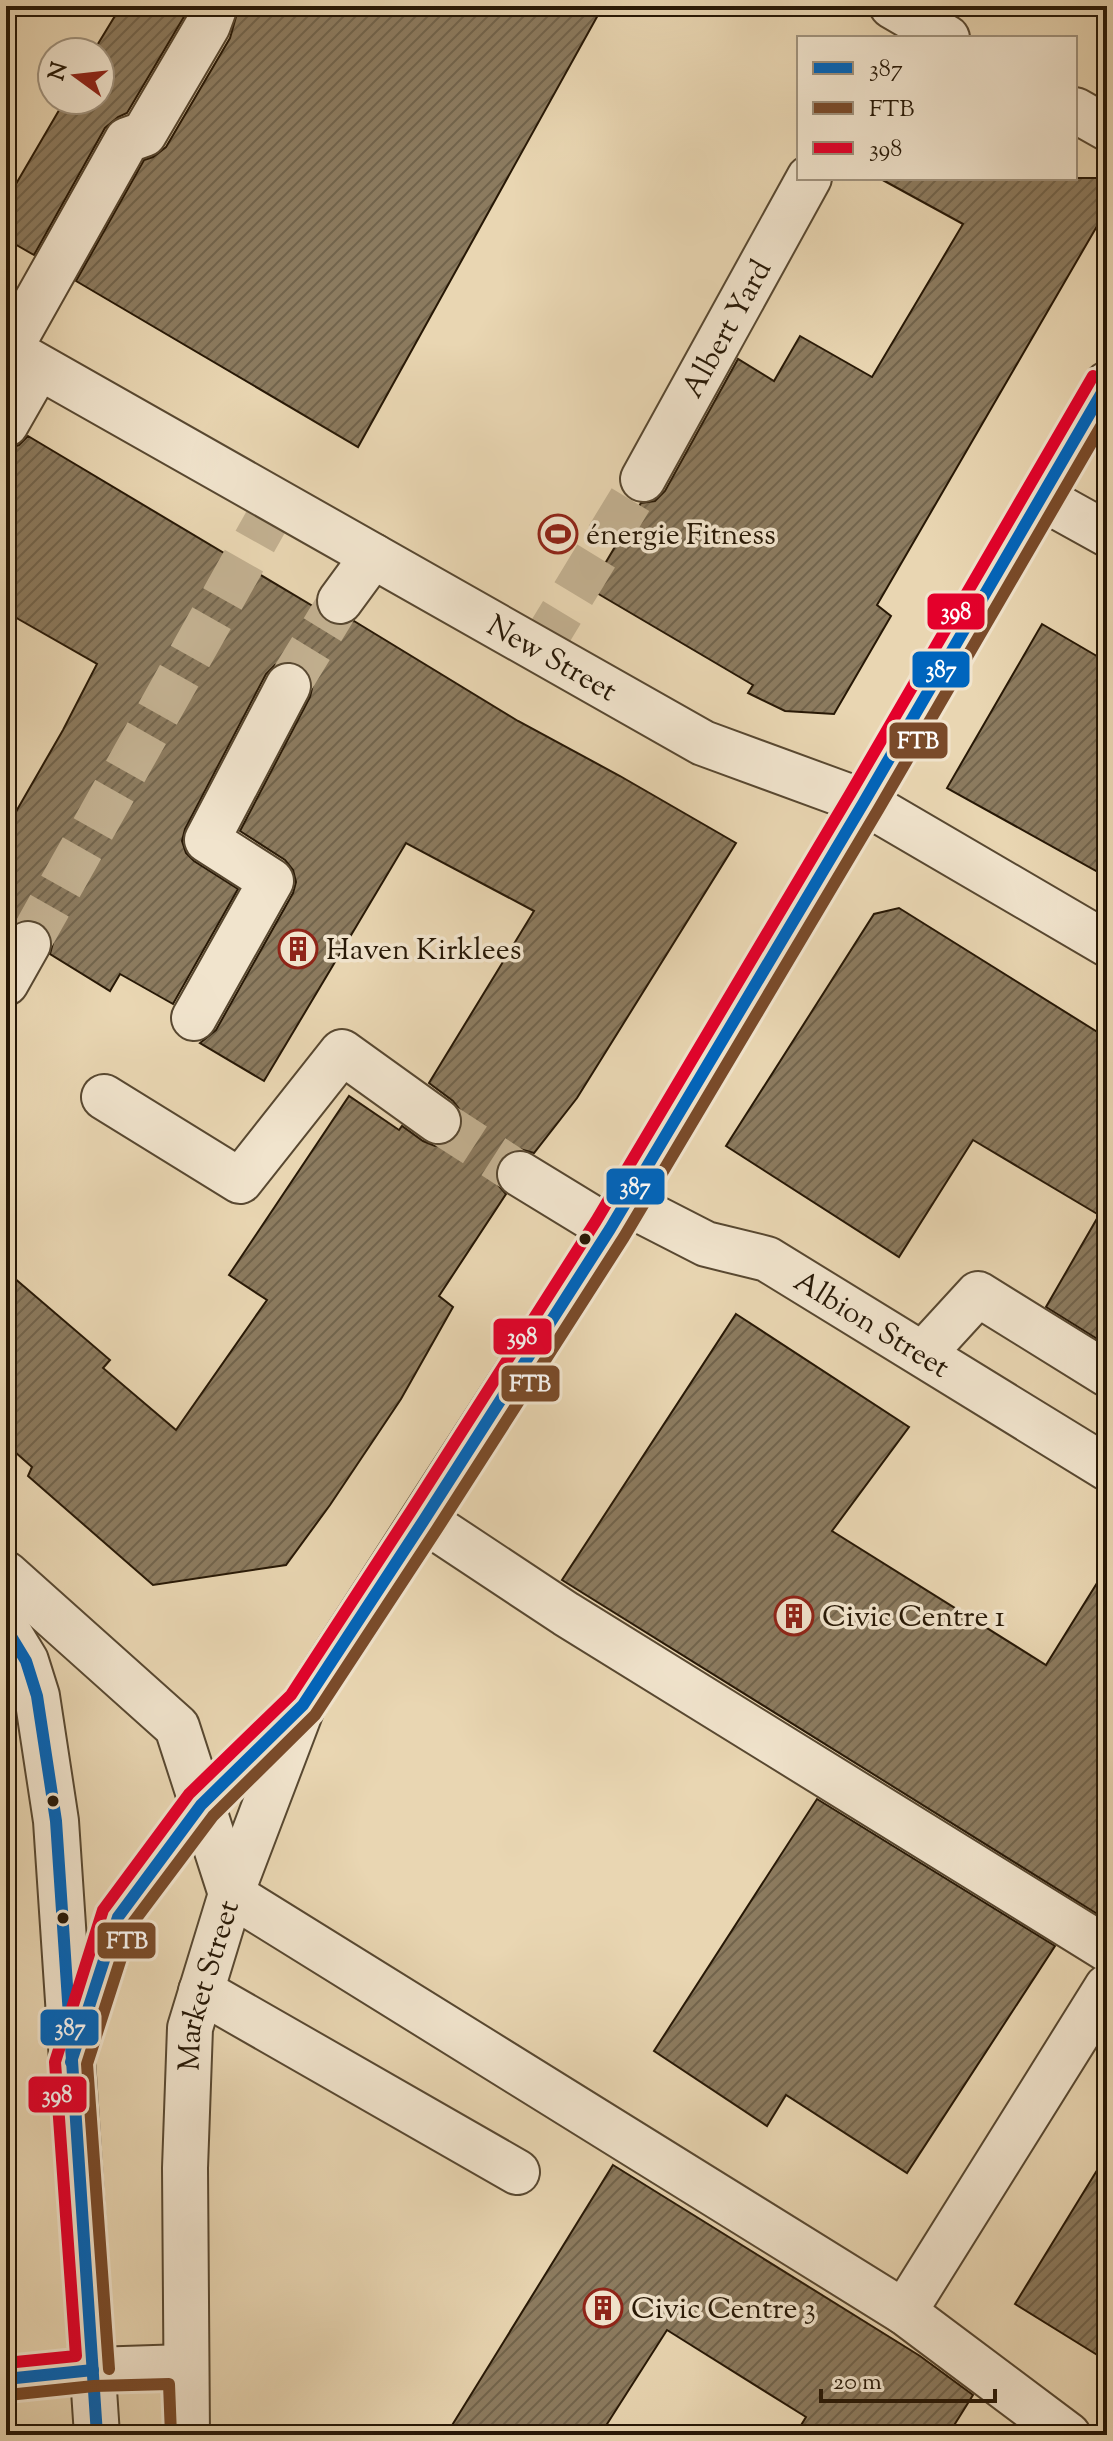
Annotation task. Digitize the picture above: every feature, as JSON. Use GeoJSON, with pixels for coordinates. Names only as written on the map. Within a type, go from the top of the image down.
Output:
{"type":"FeatureCollection","features":[{"type":"Feature","properties":{"kind":"street"},"geometry":{"type":"LineString","coordinates":[[6,424],[18,355],[127,140],[144,134],[200,12]]}},
{"type":"Feature","properties":{"kind":"street"},"geometry":{"type":"LineString","coordinates":[[893,19],[941,36]]}},
{"type":"Feature","properties":{"kind":"street"},"geometry":{"type":"LineString","coordinates":[[1077,111],[1107,128]]}},
{"type":"Feature","properties":{"kind":"street","name":"Albert Yard"},"geometry":{"type":"LineString","coordinates":[[643,479],[808,180]]}},
{"type":"Feature","properties":{"kind":"street","name":"New Street"},"geometry":{"type":"LineString","coordinates":[[18,355],[703,743],[864,802],[1107,944]]}},
{"type":"Feature","properties":{"kind":"street"},"geometry":{"type":"LineString","coordinates":[[1068,2435],[904,2312],[231,1894],[303,1705],[618,1216],[1107,384]]}},
{"type":"Feature","properties":{"kind":"street"},"geometry":{"type":"LineString","coordinates":[[1042,498],[1107,534]]}},
{"type":"Feature","properties":{"kind":"street"},"geometry":{"type":"LineString","coordinates":[[340,601],[373,556]]}},
{"type":"Feature","properties":{"kind":"street"},"geometry":{"type":"LineString","coordinates":[[194,1018],[271,881],[207,840],[288,686]]}},
{"type":"Feature","properties":{"kind":"street"},"geometry":{"type":"LineString","coordinates":[[6,983],[28,944]]}},
{"type":"Feature","properties":{"kind":"street"},"geometry":{"type":"LineString","coordinates":[[104,1097],[240,1181],[342,1052],[438,1121]]}},
{"type":"Feature","properties":{"kind":"street","name":"Albion Street"},"geometry":{"type":"LineString","coordinates":[[520,1174],[618,1216],[706,1244],[767,1259],[1107,1468]]}},
{"type":"Feature","properties":{"kind":"street"},"geometry":{"type":"LineString","coordinates":[[923,1354],[978,1294],[1107,1374]]}},
{"type":"Feature","properties":{"kind":"street"},"geometry":{"type":"LineString","coordinates":[[424,1520],[566,1614],[1107,1949]]}},
{"type":"Feature","properties":{"kind":"street","name":"Market Street"},"geometry":{"type":"LineString","coordinates":[[6,1574],[177,1727],[231,1894],[190,2028],[185,2168],[187,2435]]}},
{"type":"Feature","properties":{"kind":"street"},"geometry":{"type":"LineString","coordinates":[[6,1628],[26,1661],[40,1712],[56,1821],[97,2435]]}},
{"type":"Feature","properties":{"kind":"street"},"geometry":{"type":"LineString","coordinates":[[71,2062],[118,1917],[201,1805],[303,1705]]}},
{"type":"Feature","properties":{"kind":"street"},"geometry":{"type":"LineString","coordinates":[[904,2312],[1107,1987]]}},
{"type":"Feature","properties":{"kind":"street"},"geometry":{"type":"LineString","coordinates":[[201,1991],[517,2172]]}},
{"type":"Feature","properties":{"kind":"street"},"geometry":{"type":"LineString","coordinates":[[6,2379],[93,2370],[185,2367]]}},
{"type":"Feature","properties":{"kind":"building"},"geometry":{"type":"Polygon","coordinates":[[[121,6],[169,6],[185,15],[127,113],[105,128],[34,255],[6,239],[6,201],[56,116],[116,116],[116,36],[103,36],[121,6]]]}},
{"type":"Feature","properties":{"kind":"building"},"geometry":{"type":"Polygon","coordinates":[[[239,6],[603,6],[358,447],[76,281],[144,160],[166,147],[230,38],[239,6]]]}},
{"type":"Feature","properties":{"kind":"building"},"geometry":{"type":"Polygon","coordinates":[[[1107,178],[1107,209],[877,605],[891,616],[834,714],[785,711],[748,693],[753,685],[590,589],[641,503],[655,501],[665,491],[738,359],[774,381],[800,336],[872,377],[963,224],[883,180],[1107,178]]]}},
{"type":"Feature","properties":{"kind":"building"},"geometry":{"type":"Polygon","coordinates":[[[28,436],[316,608],[326,622],[338,626],[354,621],[518,721],[736,843],[577,1098],[534,1153],[520,1149],[507,1152],[499,1160],[495,1174],[498,1185],[506,1194],[439,1296],[453,1307],[401,1399],[286,1565],[153,1585],[28,1476],[32,1467],[6,1444],[6,1271],[110,1360],[103,1368],[176,1430],[267,1300],[229,1275],[349,1096],[399,1130],[402,1126],[435,1146],[449,1143],[459,1135],[463,1123],[460,1110],[429,1083],[534,911],[406,843],[264,1081],[200,1043],[216,1030],[293,893],[296,882],[293,870],[285,860],[240,831],[310,697],[313,684],[309,672],[300,664],[288,661],[275,665],[266,674],[185,829],[182,841],[186,853],[238,889],[173,1004],[120,974],[110,991],[50,954],[53,943],[50,932],[40,922],[27,919],[16,922],[9,929],[6,927],[6,829],[97,664],[6,612],[6,449],[19,445],[28,436]]]}},
{"type":"Feature","properties":{"kind":"building"},"geometry":{"type":"Polygon","coordinates":[[[1042,624],[1107,662],[1107,877],[947,788],[1042,624]]]}},
{"type":"Feature","properties":{"kind":"building"},"geometry":{"type":"Polygon","coordinates":[[[899,908],[1107,1038],[1107,1345],[1046,1307],[1099,1215],[973,1140],[899,1257],[726,1146],[874,914],[899,908]]]}},
{"type":"Feature","properties":{"kind":"building","name":"Civic Centre 1"},"geometry":{"type":"Polygon","coordinates":[[[736,1314],[909,1427],[832,1531],[1046,1665],[1107,1567],[1107,1920],[562,1580],[736,1314]]]}},
{"type":"Feature","properties":{"kind":"building"},"geometry":{"type":"Polygon","coordinates":[[[817,1799],[1055,1946],[907,2173],[786,2095],[767,2126],[654,2051],[817,1799]]]}},
{"type":"Feature","properties":{"kind":"building"},"geometry":{"type":"Polygon","coordinates":[[[1107,2154],[1107,2361],[1015,2304],[1107,2154]]]}},
{"type":"Feature","properties":{"kind":"building","name":"Civic Centre 3"},"geometry":{"type":"Polygon","coordinates":[[[613,2165],[920,2356],[973,2395],[948,2435],[795,2435],[806,2417],[667,2330],[600,2435],[446,2435],[613,2165]]]}},
{"type":"Feature","properties":{"kind":"tunnel"},"geometry":{"type":"LineString","coordinates":[[539,650],[643,479]]}},
{"type":"Feature","properties":{"kind":"tunnel"},"geometry":{"type":"LineString","coordinates":[[28,944],[277,502]]}},
{"type":"Feature","properties":{"kind":"tunnel"},"geometry":{"type":"LineString","coordinates":[[288,686],[340,601]]}},
{"type":"Feature","properties":{"kind":"tunnel"},"geometry":{"type":"LineString","coordinates":[[438,1121],[520,1174]]}},
{"type":"Feature","properties":{"kind":"transit line","name":"398"},"geometry":{"type":"LineString","coordinates":[[6,2363],[76,2356],[55,2062],[103,1910],[189,1794],[291,1695],[411,1511],[596,1221],[850,794],[1093,376]]}},
{"type":"Feature","properties":{"kind":"transit line","name":"387"},"geometry":{"type":"LineString","coordinates":[[71,2062],[118,1917],[201,1805],[303,1705],[424,1520],[610,1229],[864,802],[1107,384]]}},
{"type":"Feature","properties":{"kind":"transit line","name":"FTB"},"geometry":{"type":"LineString","coordinates":[[109,2369],[87,2064],[132,1924],[213,1816],[315,1715],[437,1529],[624,1237],[878,810],[1107,416]]}},
{"type":"Feature","properties":{"kind":"transit line","name":"387"},"geometry":{"type":"LineString","coordinates":[[6,1628],[26,1661],[37,1696],[56,1821],[97,2435]]}},
{"type":"Feature","properties":{"kind":"transit line","name":"387"},"geometry":{"type":"LineString","coordinates":[[6,2379],[93,2370]]}},
{"type":"Feature","properties":{"kind":"transit line","name":"FTB"},"geometry":{"type":"LineString","coordinates":[[8,2395],[94,2386],[169,2384],[171,2435]]}},
{"type":"Feature","properties":{"kind":"place","name":"énergie Fitness"},"geometry":{"type":"Point","coordinates":[558,534]}},
{"type":"Feature","properties":{"kind":"place","name":"Haven Kirklees"},"geometry":{"type":"Point","coordinates":[298,949]}},
{"type":"Feature","properties":{"kind":"place","name":"Civic Centre 1"},"geometry":{"type":"Point","coordinates":[794,1616]}},
{"type":"Feature","properties":{"kind":"place","name":"Civic Centre 3"},"geometry":{"type":"Point","coordinates":[603,2308]}}]}
